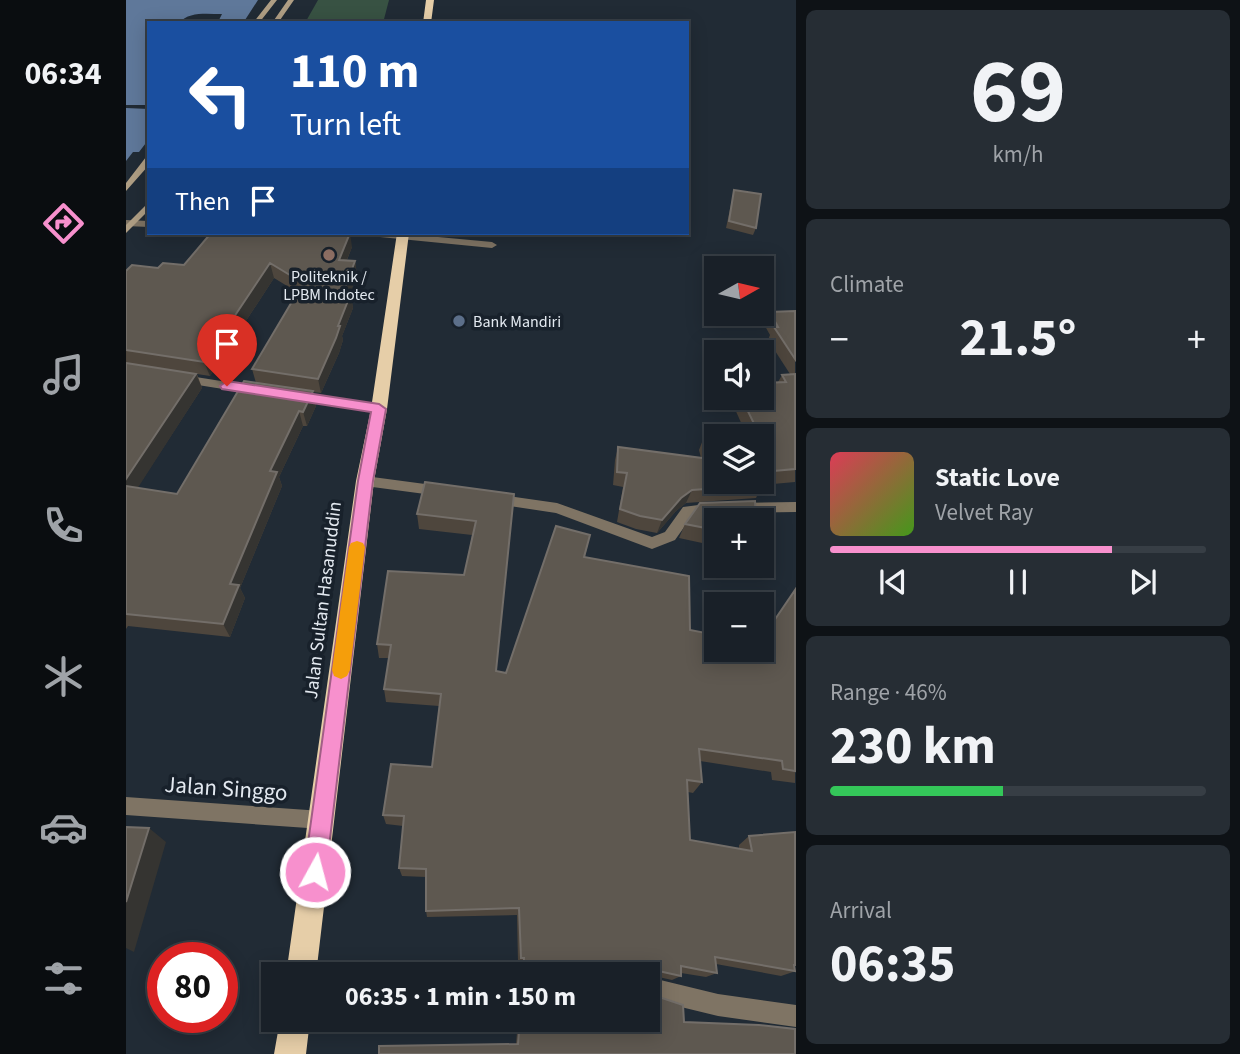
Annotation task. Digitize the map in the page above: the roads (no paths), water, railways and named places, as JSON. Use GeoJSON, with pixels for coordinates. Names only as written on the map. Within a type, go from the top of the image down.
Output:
{"type":"FeatureCollection","features":[{"type":"Feature","properties":{"kind":"highway"},"geometry":{"type":"LineString","coordinates":[[427,21],[430,0]]}},
{"type":"Feature","properties":{"kind":"highway","name":"Jalan Sultan Hasanuddin"},"geometry":{"type":"LineString","coordinates":[[303,962],[365,481],[379,409],[403,235]]}},
{"type":"Feature","properties":{"kind":"highway"},"geometry":{"type":"LineString","coordinates":[[290,1054],[293,1032]]}},
{"type":"Feature","properties":{"kind":"main road"},"geometry":{"type":"LineString","coordinates":[[258,21],[274,0]]}},
{"type":"Feature","properties":{"kind":"main road"},"geometry":{"type":"LineString","coordinates":[[276,21],[291,0]]}},
{"type":"Feature","properties":{"kind":"main road"},"geometry":{"type":"LineString","coordinates":[[126,188],[147,162]]}},
{"type":"Feature","properties":{"kind":"main road"},"geometry":{"type":"LineString","coordinates":[[128,226],[147,207]]}},
{"type":"Feature","properties":{"kind":"street"},"geometry":{"type":"LineString","coordinates":[[128,226],[147,224]]}},
{"type":"Feature","properties":{"kind":"street"},"geometry":{"type":"LineString","coordinates":[[411,235],[492,245]]}},
{"type":"Feature","properties":{"kind":"street"},"geometry":{"type":"LineString","coordinates":[[166,376],[272,393]]}},
{"type":"Feature","properties":{"kind":"street"},"geometry":{"type":"LineString","coordinates":[[286,394],[379,409]]}},
{"type":"Feature","properties":{"kind":"street"},"geometry":{"type":"LineString","coordinates":[[365,481],[556,508],[652,543],[662,542],[673,536],[688,511],[701,508],[796,507]]}},
{"type":"Feature","properties":{"kind":"street","name":"Jalan Singgo"},"geometry":{"type":"LineString","coordinates":[[126,806],[322,820]]}},
{"type":"Feature","properties":{"kind":"street"},"geometry":{"type":"LineString","coordinates":[[660,991],[718,1004],[796,1016]]}},
{"type":"Feature","properties":{"kind":"water"},"geometry":{"type":"Polygon","coordinates":[[[126,0],[258,0],[245,20],[219,20],[222,14],[204,14],[193,15],[181,21],[147,21],[147,105],[126,105],[126,0]]]}},
{"type":"Feature","properties":{"kind":"water"},"geometry":{"type":"Polygon","coordinates":[[[126,108],[147,109],[147,142],[139,152],[133,152],[126,161],[126,108]]]}},
{"type":"Feature","properties":{"kind":"place","name":"Politeknik / LPBM Indotec"},"geometry":{"type":"Point","coordinates":[329,255]}},
{"type":"Feature","properties":{"kind":"place","name":"Bank Mandiri"},"geometry":{"type":"Point","coordinates":[459,321]}}]}
